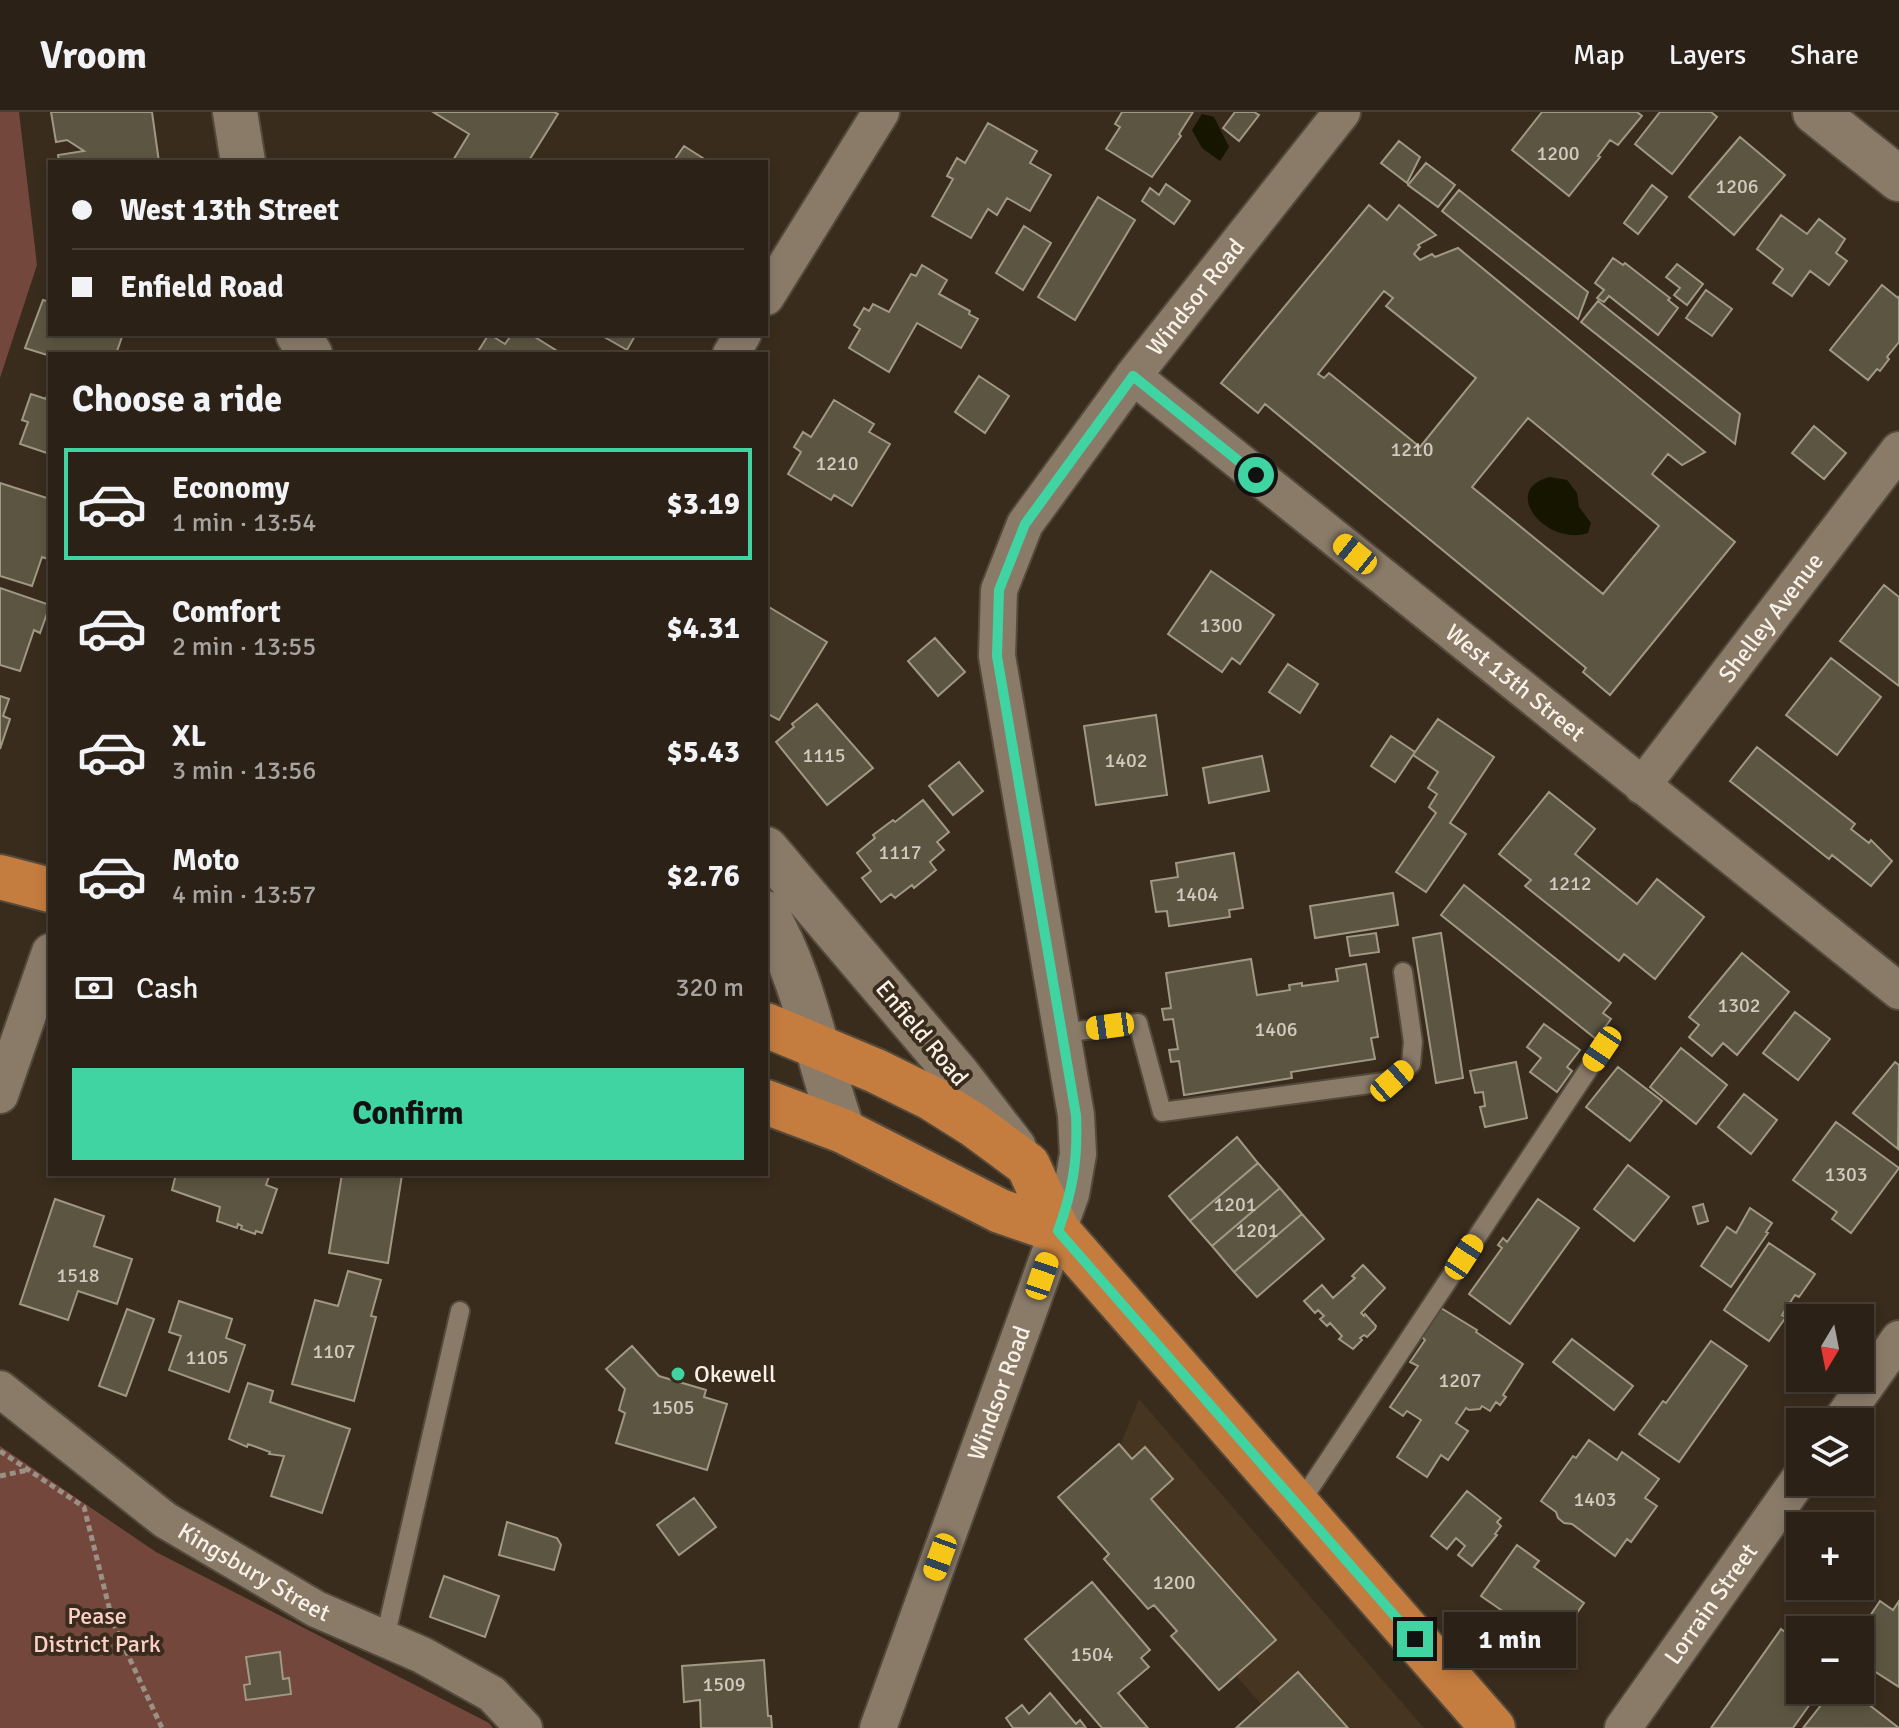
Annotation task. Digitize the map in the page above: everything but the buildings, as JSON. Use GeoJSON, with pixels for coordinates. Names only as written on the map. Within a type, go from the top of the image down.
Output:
{"type":"FeatureCollection","features":[{"type":"Feature","properties":{"kind":"main road"},"geometry":{"type":"LineString","coordinates":[[235,112],[243,160]]}},
{"type":"Feature","properties":{"kind":"main road"},"geometry":{"type":"LineString","coordinates":[[1815,112],[1899,179]]}},
{"type":"Feature","properties":{"kind":"main road","name":"Enfield Road"},"geometry":{"type":"LineString","coordinates":[[768,851],[957,1074],[1028,1165],[1058,1231],[1493,1728]]}},
{"type":"Feature","properties":{"kind":"main road"},"geometry":{"type":"LineString","coordinates":[[0,877],[48,889]]}},
{"type":"Feature","properties":{"kind":"main road"},"geometry":{"type":"LineString","coordinates":[[768,917],[784,948],[843,1131]]}},
{"type":"Feature","properties":{"kind":"main road"},"geometry":{"type":"LineString","coordinates":[[768,1026],[931,1098],[1028,1165]]}},
{"type":"Feature","properties":{"kind":"main road","name":"Enfield Road"},"geometry":{"type":"LineString","coordinates":[[768,1103],[843,1131],[1000,1211],[1058,1231]]}},
{"type":"Feature","properties":{"kind":"street"},"geometry":{"type":"LineString","coordinates":[[768,294],[881,112]]}},
{"type":"Feature","properties":{"kind":"street","name":"Windsor Road"},"geometry":{"type":"LineString","coordinates":[[878,1728],[1071,1194],[1078,1154],[1076,1115],[1063,1033],[997,656],[999,590],[1025,524],[1133,376],[1342,112]]}},
{"type":"Feature","properties":{"kind":"street","name":"West 13th Street"},"geometry":{"type":"LineString","coordinates":[[1133,376],[1899,991]]}},
{"type":"Feature","properties":{"kind":"street","name":"Shelley Avenue"},"geometry":{"type":"LineString","coordinates":[[1642,786],[1899,450]]}},
{"type":"Feature","properties":{"kind":"street"},"geometry":{"type":"LineString","coordinates":[[0,1095],[48,958]]}},
{"type":"Feature","properties":{"kind":"street"},"geometry":{"type":"LineString","coordinates":[[1850,1408],[1899,1339]]}},
{"type":"Feature","properties":{"kind":"street","name":"Kingsbury Street"},"geometry":{"type":"LineString","coordinates":[[0,1389],[165,1520],[316,1609],[422,1655],[492,1694],[524,1728]]}},
{"type":"Feature","properties":{"kind":"street","name":"Lorrain Street"},"geometry":{"type":"LineString","coordinates":[[1623,1728],[1787,1496]]}},
{"type":"Feature","properties":{"kind":"lane"},"geometry":{"type":"LineString","coordinates":[[1063,1033],[1138,1023],[1162,1112],[1392,1081],[1411,1064],[1413,1042],[1403,972]]}},
{"type":"Feature","properties":{"kind":"lane"},"geometry":{"type":"LineString","coordinates":[[1298,1506],[1602,1049]]}},
{"type":"Feature","properties":{"kind":"lane"},"geometry":{"type":"LineString","coordinates":[[385,1638],[460,1311]]}},
{"type":"Feature","properties":{"kind":"path"},"geometry":{"type":"LineString","coordinates":[[0,1451],[84,1507],[113,1623],[162,1728]]}},
{"type":"Feature","properties":{"kind":"path"},"geometry":{"type":"LineString","coordinates":[[0,1476],[28,1470]]}},
{"type":"Feature","properties":{"kind":"shaded area"},"geometry":{"type":"Polygon","coordinates":[[[1202,114],[1214,117],[1229,147],[1220,161],[1202,148],[1192,130],[1202,114]]]}},
{"type":"Feature","properties":{"kind":"shaded area"},"geometry":{"type":"Polygon","coordinates":[[[1550,477],[1567,480],[1577,493],[1579,507],[1591,523],[1588,533],[1572,535],[1557,532],[1534,515],[1529,504],[1529,493],[1535,483],[1550,477]]]}},
{"type":"Feature","properties":{"kind":"shaded area"},"geometry":{"type":"Polygon","coordinates":[[[1139,1399],[1424,1728],[1282,1728],[1093,1513],[1139,1399]]]}},
{"type":"Feature","properties":{"kind":"green space"},"geometry":{"type":"Polygon","coordinates":[[[0,112],[19,112],[37,265],[0,378],[0,112]]]}},
{"type":"Feature","properties":{"kind":"green space","name":"Pease District Park"},"geometry":{"type":"Polygon","coordinates":[[[0,1446],[156,1552],[489,1723],[493,1728],[0,1728],[0,1446]]]}},
{"type":"Feature","properties":{"kind":"place","name":"Okewell"},"geometry":{"type":"Point","coordinates":[678,1374]}},
{"type":"Feature","properties":{"kind":"route"},"geometry":{"type":"LineString","coordinates":[[1256,475],[1133,376],[1025,524],[999,590],[997,656],[1076,1115],[1078,1154],[1071,1194],[1058,1231],[1415,1639]]}}]}
